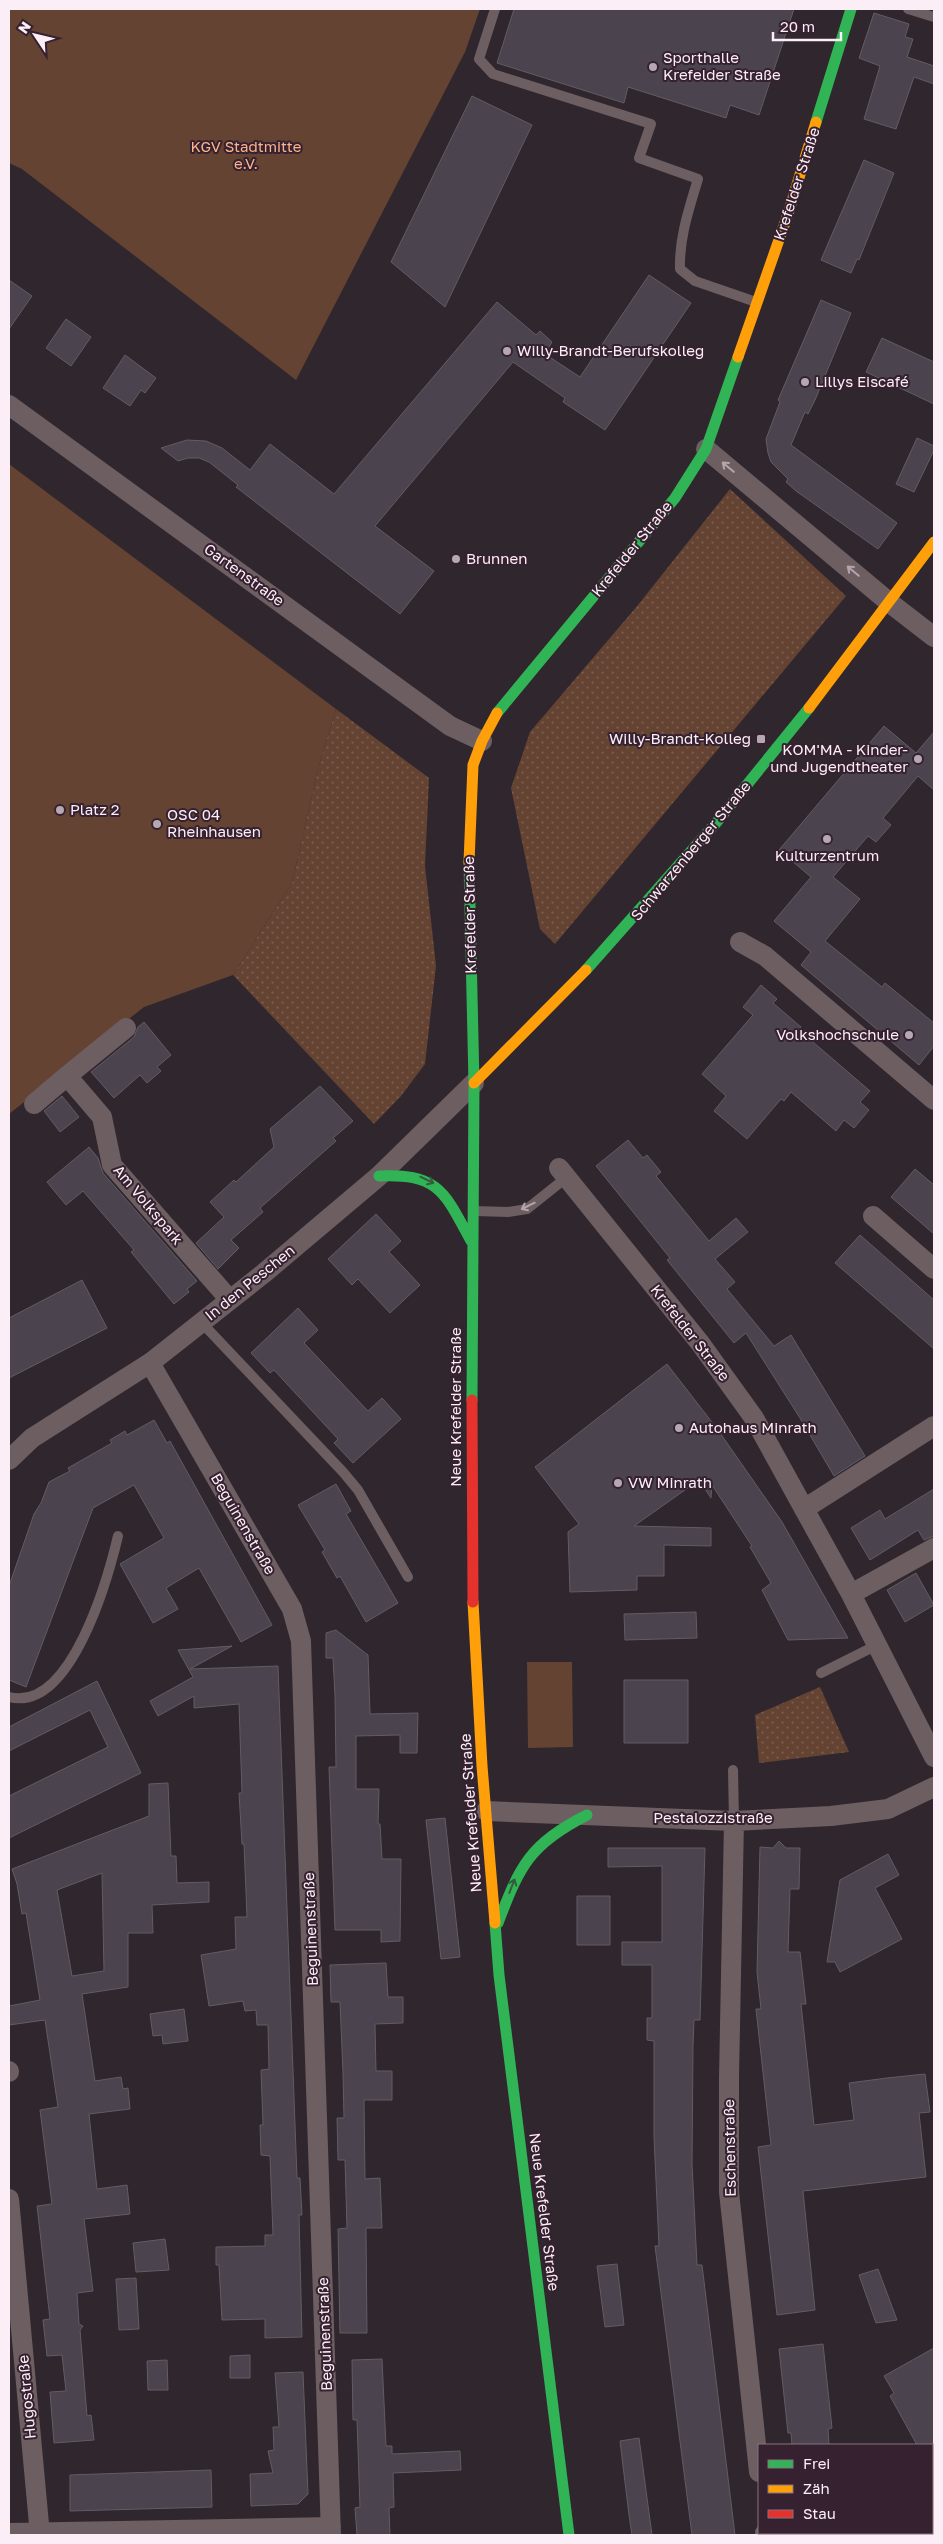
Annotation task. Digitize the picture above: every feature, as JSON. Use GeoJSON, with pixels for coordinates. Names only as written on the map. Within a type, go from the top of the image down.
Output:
{"type":"FeatureCollection","features":[{"type":"Feature","properties":{"kind":"main road","name":"Krefelder Straße"},"geometry":{"type":"LineString","coordinates":[[474,1083],[469,855],[473,766],[482,741],[496,714],[675,498],[706,449],[788,214],[851,9]]}},
{"type":"Feature","properties":{"kind":"main road","name":"Schwarzenberger Straße"},"geometry":{"type":"LineString","coordinates":[[474,1083],[587,972],[680,867],[780,745],[890,603],[934,542]]}},
{"type":"Feature","properties":{"kind":"main road","name":"Neue Krefelder Straße"},"geometry":{"type":"LineString","coordinates":[[474,1083],[471,1571],[486,1811],[503,2013],[569,2535]]}},
{"type":"Feature","properties":{"kind":"main road"},"geometry":{"type":"LineString","coordinates":[[379,1176],[411,1174],[424,1178],[434,1184],[445,1195],[472,1241]]}},
{"type":"Feature","properties":{"kind":"main road"},"geometry":{"type":"LineString","coordinates":[[495,1932],[518,1872],[535,1848],[558,1829],[587,1815]]}},
{"type":"Feature","properties":{"kind":"street","name":"Gartenstraße"},"geometry":{"type":"LineString","coordinates":[[9,405],[450,726],[482,741]]}},
{"type":"Feature","properties":{"kind":"street"},"geometry":{"type":"LineString","coordinates":[[706,449],[890,603],[934,637]]}},
{"type":"Feature","properties":{"kind":"street"},"geometry":{"type":"LineString","coordinates":[[740,942],[765,956],[934,1100]]}},
{"type":"Feature","properties":{"kind":"street"},"geometry":{"type":"LineString","coordinates":[[34,1104],[126,1028]]}},
{"type":"Feature","properties":{"kind":"street","name":"Am Volkspark"},"geometry":{"type":"LineString","coordinates":[[66,1076],[102,1117],[112,1165],[230,1300]]}},
{"type":"Feature","properties":{"kind":"street","name":"In den Peschen"},"geometry":{"type":"LineString","coordinates":[[9,1460],[32,1438],[150,1363],[230,1300],[379,1176],[474,1083]]}},
{"type":"Feature","properties":{"kind":"street","name":"Krefelder Straße"},"geometry":{"type":"LineString","coordinates":[[563,1173],[700,1343],[754,1418],[933,1752]]}},
{"type":"Feature","properties":{"kind":"street"},"geometry":{"type":"LineString","coordinates":[[874,1216],[934,1270]]}},
{"type":"Feature","properties":{"kind":"street","name":"Beguinenstraße"},"geometry":{"type":"LineString","coordinates":[[150,1363],[292,1609],[301,1641],[331,2531]]}},
{"type":"Feature","properties":{"kind":"street"},"geometry":{"type":"LineString","coordinates":[[804,1509],[934,1426]]}},
{"type":"Feature","properties":{"kind":"street"},"geometry":{"type":"LineString","coordinates":[[850,1594],[934,1548]]}},
{"type":"Feature","properties":{"kind":"street","name":"Pestalozzistraße"},"geometry":{"type":"LineString","coordinates":[[486,1811],[734,1821],[831,1816],[888,1809],[934,1787]]}},
{"type":"Feature","properties":{"kind":"street","name":"Eschenstraße"},"geometry":{"type":"LineString","coordinates":[[734,1821],[729,2067],[729,2192],[758,2463]]}},
{"type":"Feature","properties":{"kind":"street","name":"Hugostraße"},"geometry":{"type":"LineString","coordinates":[[9,2200],[40,2534]]}},
{"type":"Feature","properties":{"kind":"street"},"geometry":{"type":"LineString","coordinates":[[9,2533],[331,2531]]}},
{"type":"Feature","properties":{"kind":"lane"},"geometry":{"type":"LineString","coordinates":[[495,9],[479,59],[493,74],[651,124],[639,158],[698,179],[686,217],[680,254],[680,270],[695,281],[757,302]]}},
{"type":"Feature","properties":{"kind":"lane"},"geometry":{"type":"LineString","coordinates":[[908,9],[934,18]]}},
{"type":"Feature","properties":{"kind":"lane"},"geometry":{"type":"LineString","coordinates":[[473,1211],[508,1212],[527,1209],[563,1173]]}},
{"type":"Feature","properties":{"kind":"lane"},"geometry":{"type":"LineString","coordinates":[[202,1322],[358,1490],[408,1577]]}},
{"type":"Feature","properties":{"kind":"lane"},"geometry":{"type":"LineString","coordinates":[[9,1697],[32,1697],[46,1688],[67,1665],[88,1629],[108,1578],[118,1536]]}},
{"type":"Feature","properties":{"kind":"lane"},"geometry":{"type":"LineString","coordinates":[[821,1673],[877,1645]]}},
{"type":"Feature","properties":{"kind":"lane"},"geometry":{"type":"LineString","coordinates":[[732,1770],[734,1821]]}},
{"type":"Feature","properties":{"kind":"green space","name":"KGV Stadtmitte e.V."},"geometry":{"type":"Polygon","coordinates":[[[9,9],[480,9],[465,52],[296,380],[22,169],[9,163],[9,9]]]}},
{"type":"Feature","properties":{"kind":"green space","name":"OSC 04 Rheinhausen"},"geometry":{"type":"Polygon","coordinates":[[[9,464],[336,709],[319,765],[292,883],[233,975],[144,1007],[9,1114],[9,464]]]}},
{"type":"Feature","properties":{"kind":"green space"},"geometry":{"type":"Polygon","coordinates":[[[730,489],[846,596],[555,944],[540,929],[511,788],[530,732],[638,605],[730,489]]]}},
{"type":"Feature","properties":{"kind":"green space"},"geometry":{"type":"Polygon","coordinates":[[[336,709],[429,778],[425,866],[436,966],[425,1064],[401,1096],[374,1124],[233,975],[292,883],[319,765],[336,709]]]}},
{"type":"Feature","properties":{"kind":"green space"},"geometry":{"type":"Polygon","coordinates":[[[527,1662],[572,1662],[573,1747],[528,1748],[527,1662]]]}},
{"type":"Feature","properties":{"kind":"green space"},"geometry":{"type":"Polygon","coordinates":[[[820,1687],[849,1752],[759,1763],[755,1715],[820,1687]]]}},
{"type":"Feature","properties":{"kind":"building","name":"Sporthalle Krefelder Straße"},"geometry":{"type":"Polygon","coordinates":[[[514,9],[794,9],[759,115],[730,105],[726,118],[628,87],[624,103],[497,63],[514,9]]]}},
{"type":"Feature","properties":{"kind":"building"},"geometry":{"type":"Polygon","coordinates":[[[874,13],[909,24],[905,37],[913,39],[907,57],[934,66],[934,84],[914,77],[896,129],[864,119],[880,66],[859,58],[874,13]]]}},
{"type":"Feature","properties":{"kind":"building"},"geometry":{"type":"Polygon","coordinates":[[[472,96],[532,125],[445,307],[391,262],[472,96]]]}},
{"type":"Feature","properties":{"kind":"building"},"geometry":{"type":"Polygon","coordinates":[[[864,160],[894,173],[859,260],[857,259],[851,273],[821,260],[864,160]]]}},
{"type":"Feature","properties":{"kind":"building"},"geometry":{"type":"Polygon","coordinates":[[[649,275],[691,303],[605,430],[563,402],[565,398],[513,362],[375,526],[434,571],[400,614],[236,487],[238,485],[209,462],[199,458],[188,458],[178,461],[161,448],[187,440],[206,441],[222,448],[250,470],[270,444],[334,494],[497,302],[536,335],[540,331],[552,342],[545,354],[580,377],[649,275]]]}},
{"type":"Feature","properties":{"kind":"building"},"geometry":{"type":"Polygon","coordinates":[[[9,280],[32,296],[9,329],[9,280]]]}},
{"type":"Feature","properties":{"kind":"building"},"geometry":{"type":"Polygon","coordinates":[[[821,300],[851,313],[815,400],[808,414],[805,412],[791,445],[897,523],[878,549],[796,491],[786,482],[788,479],[771,462],[768,453],[766,439],[780,402],[778,400],[821,300]]]}},
{"type":"Feature","properties":{"kind":"building"},"geometry":{"type":"Polygon","coordinates":[[[66,319],[91,337],[71,366],[46,348],[66,319]]]}},
{"type":"Feature","properties":{"kind":"building"},"geometry":{"type":"Polygon","coordinates":[[[882,338],[934,362],[934,404],[866,372],[882,338]]]}},
{"type":"Feature","properties":{"kind":"building"},"geometry":{"type":"Polygon","coordinates":[[[125,355],[156,378],[145,393],[141,390],[130,406],[103,388],[125,355]]]}},
{"type":"Feature","properties":{"kind":"building"},"geometry":{"type":"Polygon","coordinates":[[[917,438],[934,446],[934,450],[914,492],[896,484],[917,438]]]}},
{"type":"Feature","properties":{"kind":"building","name":"Kulturzentrum"},"geometry":{"type":"Polygon","coordinates":[[[884,726],[916,753],[934,732],[934,790],[918,776],[883,818],[891,825],[876,842],[868,836],[833,877],[860,899],[825,941],[882,987],[885,983],[934,1023],[934,1046],[919,1065],[801,965],[811,952],[774,921],[811,877],[779,850],[884,726]]]}},
{"type":"Feature","properties":{"kind":"building"},"geometry":{"type":"Polygon","coordinates":[[[761,985],[777,999],[773,1003],[801,1027],[799,1030],[870,1091],[860,1102],[869,1110],[854,1128],[844,1120],[836,1131],[791,1092],[784,1101],[781,1099],[747,1139],[714,1111],[726,1096],[702,1074],[753,1015],[743,1007],[761,985]]]}},
{"type":"Feature","properties":{"kind":"building"},"geometry":{"type":"Polygon","coordinates":[[[144,1022],[171,1055],[157,1067],[161,1071],[147,1083],[140,1075],[114,1098],[91,1072],[134,1037],[138,1027],[144,1022]]]}},
{"type":"Feature","properties":{"kind":"building"},"geometry":{"type":"Polygon","coordinates":[[[320,1086],[353,1121],[333,1138],[336,1141],[260,1208],[263,1212],[231,1240],[239,1248],[218,1269],[196,1243],[224,1217],[210,1202],[234,1180],[236,1182],[274,1147],[270,1129],[320,1086]]]}},
{"type":"Feature","properties":{"kind":"building"},"geometry":{"type":"Polygon","coordinates":[[[62,1096],[79,1117],[60,1132],[44,1111],[62,1096]]]}},
{"type":"Feature","properties":{"kind":"building"},"geometry":{"type":"Polygon","coordinates":[[[628,1140],[643,1158],[647,1155],[661,1172],[656,1176],[709,1241],[736,1218],[748,1232],[715,1259],[735,1282],[727,1289],[774,1346],[791,1335],[865,1456],[834,1476],[746,1333],[734,1343],[667,1260],[670,1258],[596,1166],[628,1140]]]}},
{"type":"Feature","properties":{"kind":"building"},"geometry":{"type":"Polygon","coordinates":[[[89,1147],[98,1158],[103,1173],[197,1281],[187,1289],[189,1292],[174,1304],[131,1252],[134,1250],[83,1191],[66,1205],[47,1182],[89,1147]]]}},
{"type":"Feature","properties":{"kind":"building"},"geometry":{"type":"Polygon","coordinates":[[[915,1169],[934,1185],[934,1234],[891,1197],[915,1169]]]}},
{"type":"Feature","properties":{"kind":"building"},"geometry":{"type":"Polygon","coordinates":[[[376,1214],[401,1241],[389,1252],[420,1285],[390,1313],[358,1279],[352,1285],[328,1259],[376,1214]]]}},
{"type":"Feature","properties":{"kind":"building"},"geometry":{"type":"Polygon","coordinates":[[[860,1235],[934,1300],[934,1349],[835,1263],[860,1235]]]}},
{"type":"Feature","properties":{"kind":"building"},"geometry":{"type":"Polygon","coordinates":[[[82,1280],[107,1328],[9,1378],[9,1318],[82,1280]]]}},
{"type":"Feature","properties":{"kind":"building"},"geometry":{"type":"Polygon","coordinates":[[[298,1308],[318,1330],[304,1343],[368,1411],[382,1398],[401,1419],[353,1463],[334,1443],[338,1439],[274,1370],[270,1373],[251,1353],[298,1308]]]}},
{"type":"Feature","properties":{"kind":"building"},"geometry":{"type":"Polygon","coordinates":[[[667,1364],[718,1430],[782,1522],[848,1638],[788,1640],[762,1590],[771,1583],[750,1547],[752,1546],[712,1485],[711,1498],[699,1480],[634,1526],[711,1528],[711,1546],[664,1545],[664,1576],[637,1576],[637,1590],[570,1592],[568,1532],[579,1524],[535,1467],[667,1364]]]}},
{"type":"Feature","properties":{"kind":"building"},"geometry":{"type":"Polygon","coordinates":[[[154,1420],[167,1443],[170,1441],[272,1625],[241,1642],[199,1568],[166,1588],[178,1609],[153,1623],[120,1564],[164,1538],[134,1485],[93,1508],[26,1687],[9,1680],[9,1586],[34,1514],[41,1503],[49,1482],[70,1471],[68,1468],[112,1443],[110,1440],[125,1431],[127,1435],[154,1420]]]}},
{"type":"Feature","properties":{"kind":"building"},"geometry":{"type":"Polygon","coordinates":[[[336,1484],[351,1511],[346,1514],[398,1603],[366,1622],[340,1576],[337,1578],[322,1552],[325,1550],[298,1505],[336,1484]]]}},
{"type":"Feature","properties":{"kind":"building"},"geometry":{"type":"Polygon","coordinates":[[[934,1489],[934,1536],[924,1540],[918,1530],[870,1560],[851,1528],[880,1510],[885,1519],[934,1489]]]}},
{"type":"Feature","properties":{"kind":"building"},"geometry":{"type":"Polygon","coordinates":[[[916,1573],[934,1605],[905,1622],[887,1590],[916,1573]]]}},
{"type":"Feature","properties":{"kind":"building"},"geometry":{"type":"Polygon","coordinates":[[[696,1612],[697,1638],[625,1640],[624,1614],[696,1612]]]}},
{"type":"Feature","properties":{"kind":"building"},"geometry":{"type":"Polygon","coordinates":[[[336,1630],[368,1655],[370,1714],[418,1713],[417,1753],[400,1753],[400,1735],[356,1736],[356,1789],[379,1789],[378,1824],[380,1824],[382,1859],[401,1859],[400,1941],[381,1942],[381,1930],[335,1930],[329,1767],[336,1767],[335,1696],[333,1658],[326,1658],[326,1633],[336,1630]]]}},
{"type":"Feature","properties":{"kind":"building"},"geometry":{"type":"Polygon","coordinates":[[[232,1646],[190,1669],[278,1666],[297,2178],[300,2178],[302,2215],[299,2215],[302,2337],[265,2338],[265,2319],[222,2320],[219,2265],[216,2265],[216,2247],[265,2246],[265,2235],[273,2235],[270,2156],[261,2155],[260,2125],[263,2125],[261,2070],[269,2069],[268,2025],[257,2025],[256,2010],[245,2011],[243,2001],[209,2006],[201,1955],[236,1949],[235,1917],[247,1917],[244,1844],[242,1844],[239,1793],[242,1793],[239,1704],[194,1708],[194,1696],[158,1716],[150,1701],[193,1677],[178,1650],[232,1646]]]}},
{"type":"Feature","properties":{"kind":"building"},"geometry":{"type":"Polygon","coordinates":[[[624,1680],[688,1680],[688,1743],[624,1743],[624,1680]]]}},
{"type":"Feature","properties":{"kind":"building"},"geometry":{"type":"Polygon","coordinates":[[[97,1681],[141,1773],[9,1838],[9,1796],[108,1747],[90,1710],[9,1751],[9,1727],[97,1681]]]}},
{"type":"Feature","properties":{"kind":"building"},"geometry":{"type":"Polygon","coordinates":[[[168,1783],[171,1856],[176,1856],[177,1883],[209,1882],[209,1902],[152,1905],[153,1933],[128,1933],[128,1987],[82,1994],[95,2081],[121,2077],[123,2089],[128,2088],[130,2109],[89,2114],[97,2189],[127,2185],[130,2214],[84,2219],[93,2291],[77,2293],[79,2324],[83,2326],[80,2330],[87,2416],[91,2415],[94,2440],[54,2443],[50,2392],[66,2391],[62,2355],[47,2356],[43,2320],[50,2319],[37,2206],[52,2204],[40,2110],[58,2107],[45,2020],[9,2025],[9,2006],[40,2000],[26,1913],[22,1914],[17,1884],[12,1869],[149,1816],[149,1784],[168,1783]],[[102,1873],[57,1890],[72,1976],[104,1971],[102,1873]]]}},
{"type":"Feature","properties":{"kind":"building"},"geometry":{"type":"Polygon","coordinates":[[[445,1818],[460,1957],[441,1959],[426,1820],[445,1818]]]}},
{"type":"Feature","properties":{"kind":"building"},"geometry":{"type":"Polygon","coordinates":[[[779,1841],[786,1848],[800,1848],[799,1889],[790,1889],[788,1952],[800,1952],[806,2004],[801,2004],[814,2125],[854,2120],[849,2083],[887,2078],[925,2074],[930,2112],[919,2113],[926,2177],[803,2191],[815,2310],[777,2315],[758,2147],[771,2145],[756,2009],[761,2009],[757,1972],[760,1847],[773,1848],[779,1841]]]}},
{"type":"Feature","properties":{"kind":"building"},"geometry":{"type":"Polygon","coordinates":[[[608,1848],[705,1848],[700,2020],[694,2020],[692,2164],[697,2265],[702,2265],[735,2535],[692,2535],[655,2246],[659,2246],[654,2137],[654,2041],[647,2040],[647,2018],[652,2018],[652,1965],[622,1965],[622,1942],[662,1942],[662,1866],[608,1867],[608,1848]]]}},
{"type":"Feature","properties":{"kind":"building"},"geometry":{"type":"Polygon","coordinates":[[[888,1854],[899,1875],[875,1888],[902,1939],[840,1972],[835,1962],[827,1962],[840,1880],[888,1854]]]}},
{"type":"Feature","properties":{"kind":"building"},"geometry":{"type":"Polygon","coordinates":[[[577,1896],[610,1896],[610,1945],[577,1945],[577,1896]]]}},
{"type":"Feature","properties":{"kind":"building"},"geometry":{"type":"Polygon","coordinates":[[[386,1963],[388,1997],[403,1997],[403,2023],[375,2024],[376,2071],[392,2071],[392,2100],[364,2100],[365,2179],[380,2178],[382,2228],[366,2228],[367,2333],[340,2333],[338,2229],[347,2228],[345,2160],[338,2160],[337,2118],[344,2118],[343,2073],[340,2002],[331,2002],[330,1965],[386,1963]]]}},
{"type":"Feature","properties":{"kind":"building"},"geometry":{"type":"Polygon","coordinates":[[[184,2009],[188,2041],[163,2044],[162,2035],[153,2036],[150,2014],[184,2009]]]}},
{"type":"Feature","properties":{"kind":"building"},"geometry":{"type":"Polygon","coordinates":[[[165,2239],[169,2270],[136,2272],[133,2243],[165,2239]]]}},
{"type":"Feature","properties":{"kind":"building"},"geometry":{"type":"Polygon","coordinates":[[[617,2264],[624,2325],[605,2327],[597,2266],[617,2264]]]}},
{"type":"Feature","properties":{"kind":"building"},"geometry":{"type":"Polygon","coordinates":[[[878,2269],[897,2320],[876,2323],[859,2275],[878,2269]]]}},
{"type":"Feature","properties":{"kind":"building"},"geometry":{"type":"Polygon","coordinates":[[[136,2278],[139,2329],[119,2330],[116,2279],[136,2278]]]}},
{"type":"Feature","properties":{"kind":"building"},"geometry":{"type":"Polygon","coordinates":[[[823,2344],[832,2428],[828,2429],[829,2444],[792,2444],[791,2433],[788,2433],[779,2349],[823,2344]]]}},
{"type":"Feature","properties":{"kind":"building"},"geometry":{"type":"Polygon","coordinates":[[[934,2348],[934,2445],[916,2444],[890,2396],[894,2393],[884,2376],[934,2348]]]}},
{"type":"Feature","properties":{"kind":"building"},"geometry":{"type":"Polygon","coordinates":[[[250,2355],[250,2378],[230,2378],[230,2356],[250,2355]]]}},
{"type":"Feature","properties":{"kind":"building"},"geometry":{"type":"Polygon","coordinates":[[[382,2359],[386,2446],[392,2446],[392,2454],[460,2451],[461,2470],[393,2473],[394,2507],[389,2508],[390,2535],[357,2535],[355,2508],[360,2507],[357,2420],[353,2420],[352,2360],[382,2359]]]}},
{"type":"Feature","properties":{"kind":"building"},"geometry":{"type":"Polygon","coordinates":[[[167,2360],[168,2390],[148,2390],[147,2361],[167,2360]]]}},
{"type":"Feature","properties":{"kind":"building"},"geometry":{"type":"Polygon","coordinates":[[[303,2372],[308,2494],[298,2504],[251,2506],[250,2474],[273,2473],[268,2451],[274,2450],[273,2427],[279,2427],[275,2373],[303,2372]]]}},
{"type":"Feature","properties":{"kind":"building"},"geometry":{"type":"Polygon","coordinates":[[[639,2438],[652,2535],[632,2535],[629,2515],[620,2441],[639,2438]]]}},
{"type":"Feature","properties":{"kind":"building"},"geometry":{"type":"Polygon","coordinates":[[[211,2470],[212,2507],[70,2511],[70,2475],[211,2470]]]}},
{"type":"Feature","properties":{"kind":"traffic: fast"},"geometry":{"type":"LineString","coordinates":[[816,122],[851,9]]}},
{"type":"Feature","properties":{"kind":"traffic: fast"},"geometry":{"type":"LineString","coordinates":[[497,713],[675,498],[706,449],[738,357]]}},
{"type":"Feature","properties":{"kind":"traffic: fast"},"geometry":{"type":"LineString","coordinates":[[586,970],[716,823],[809,708]]}},
{"type":"Feature","properties":{"kind":"traffic: fast"},"geometry":{"type":"LineString","coordinates":[[469,862],[474,1083],[472,1400]]}},
{"type":"Feature","properties":{"kind":"traffic: fast"},"geometry":{"type":"LineString","coordinates":[[379,1176],[415,1178],[438,1189],[454,1210],[471,1241]]}},
{"type":"Feature","properties":{"kind":"traffic: fast"},"geometry":{"type":"LineString","coordinates":[[498,1923],[513,1886],[529,1858],[552,1836],[587,1815]]}},
{"type":"Feature","properties":{"kind":"traffic: fast"},"geometry":{"type":"LineString","coordinates":[[495,1923],[499,1975],[569,2535]]}},
{"type":"Feature","properties":{"kind":"traffic: slow"},"geometry":{"type":"LineString","coordinates":[[738,357],[788,214],[816,122]]}},
{"type":"Feature","properties":{"kind":"traffic: slow"},"geometry":{"type":"LineString","coordinates":[[809,708],[934,542]]}},
{"type":"Feature","properties":{"kind":"traffic: slow"},"geometry":{"type":"LineString","coordinates":[[469,862],[473,765],[482,741],[497,713]]}},
{"type":"Feature","properties":{"kind":"traffic: slow"},"geometry":{"type":"LineString","coordinates":[[474,1083],[586,970]]}},
{"type":"Feature","properties":{"kind":"traffic: slow"},"geometry":{"type":"LineString","coordinates":[[473,1602],[482,1766],[495,1923]]}},
{"type":"Feature","properties":{"kind":"traffic: jam"},"geometry":{"type":"LineString","coordinates":[[472,1400],[473,1602]]}},
{"type":"Feature","properties":{"kind":"place","name":"Sporthalle Krefelder Straße"},"geometry":{"type":"Point","coordinates":[653,67]}},
{"type":"Feature","properties":{"kind":"place","name":"Willy-Brandt-Berufskolleg"},"geometry":{"type":"Point","coordinates":[507,351]}},
{"type":"Feature","properties":{"kind":"place","name":"Lillys Eiscafé"},"geometry":{"type":"Point","coordinates":[805,382]}},
{"type":"Feature","properties":{"kind":"place","name":"Brunnen"},"geometry":{"type":"Point","coordinates":[456,559]}},
{"type":"Feature","properties":{"kind":"place","name":"Willy-Brandt-Kolleg"},"geometry":{"type":"Point","coordinates":[761,739]}},
{"type":"Feature","properties":{"kind":"place","name":"KOM'MA - Kinder- und Jugendtheater"},"geometry":{"type":"Point","coordinates":[918,759]}},
{"type":"Feature","properties":{"kind":"place","name":"Platz 2"},"geometry":{"type":"Point","coordinates":[60,810]}},
{"type":"Feature","properties":{"kind":"place","name":"OSC 04 Rheinhausen"},"geometry":{"type":"Point","coordinates":[157,824]}},
{"type":"Feature","properties":{"kind":"place","name":"Kulturzentrum"},"geometry":{"type":"Point","coordinates":[827,839]}},
{"type":"Feature","properties":{"kind":"place","name":"Volkshochschule"},"geometry":{"type":"Point","coordinates":[909,1035]}},
{"type":"Feature","properties":{"kind":"place","name":"Autohaus Minrath"},"geometry":{"type":"Point","coordinates":[679,1428]}},
{"type":"Feature","properties":{"kind":"place","name":"VW Minrath"},"geometry":{"type":"Point","coordinates":[618,1483]}}]}
